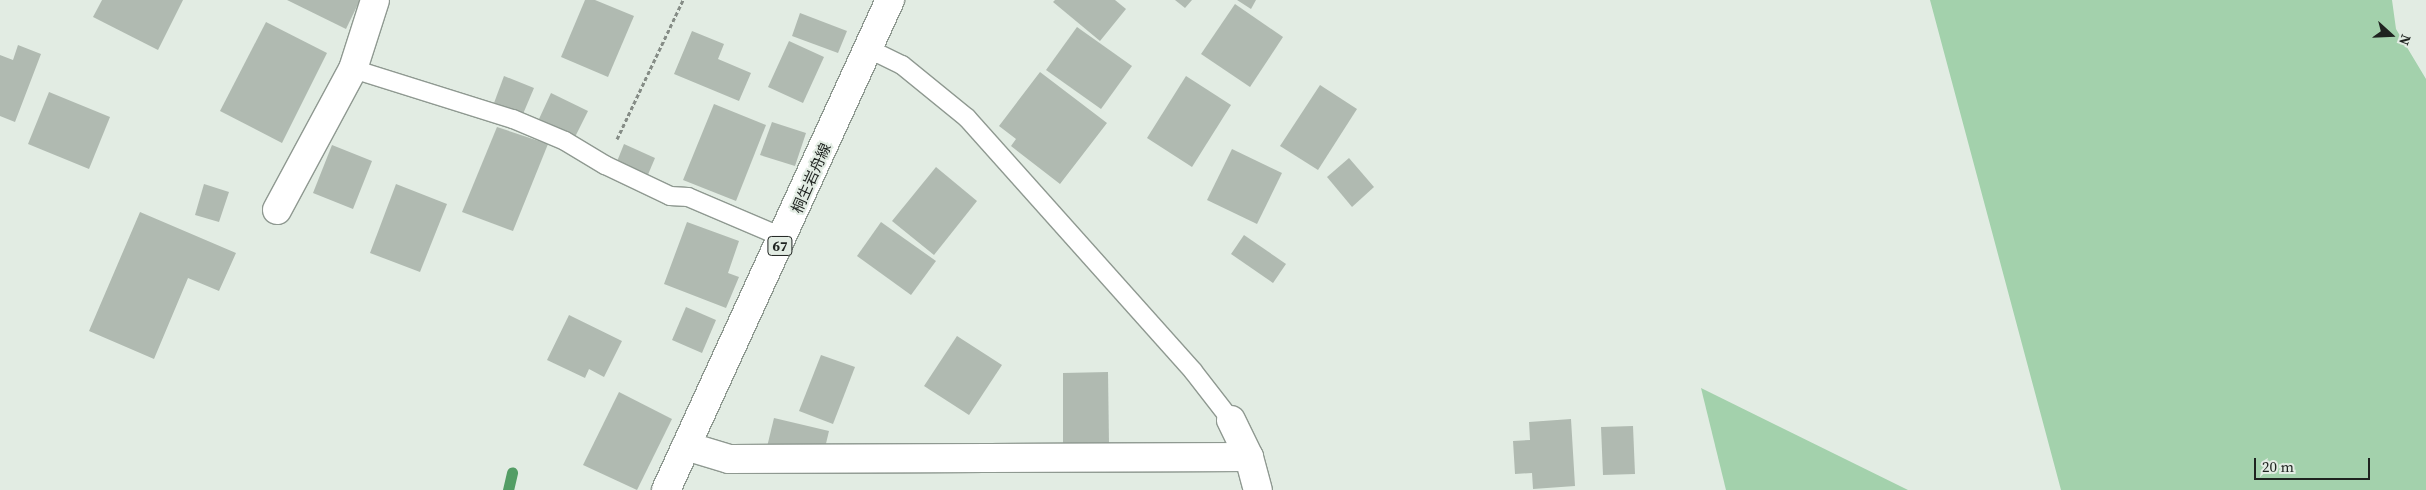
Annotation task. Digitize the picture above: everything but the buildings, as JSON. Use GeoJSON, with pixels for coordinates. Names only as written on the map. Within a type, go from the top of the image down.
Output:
{"type":"FeatureCollection","features":[{"type":"Feature","properties":{"kind":"street"},"geometry":{"type":"LineString","coordinates":[[277,210],[353,69],[375,0]]}},
{"type":"Feature","properties":{"kind":"street","name":"桐生岩舟線"},"geometry":{"type":"LineString","coordinates":[[666,490],[784,238],[869,49],[888,1]]}},
{"type":"Feature","properties":{"kind":"street"},"geometry":{"type":"LineString","coordinates":[[1231,420],[1250,457],[1258,490]]}},
{"type":"Feature","properties":{"kind":"street"},"geometry":{"type":"LineString","coordinates":[[686,446],[729,459],[1250,457]]}},
{"type":"Feature","properties":{"kind":"lane"},"geometry":{"type":"LineString","coordinates":[[869,49],[902,65],[966,118],[1186,364],[1231,420]]}},
{"type":"Feature","properties":{"kind":"lane"},"geometry":{"type":"LineString","coordinates":[[353,69],[513,119],[565,141],[605,165],[670,196],[688,197],[784,238]]}},
{"type":"Feature","properties":{"kind":"path"},"geometry":{"type":"LineString","coordinates":[[605,165],[683,0]]}},
{"type":"Feature","properties":{"kind":"green space"},"geometry":{"type":"Polygon","coordinates":[[[1930,0],[2392,0],[2396,29],[2426,79],[2426,490],[2061,490],[1930,0]]]}},
{"type":"Feature","properties":{"kind":"green space"},"geometry":{"type":"Polygon","coordinates":[[[1701,388],[1908,490],[1726,490],[1701,388]]]}},
{"type":"Feature","properties":{"kind":"waterway"},"geometry":{"type":"LineString","coordinates":[[508,490],[512,472]]}}]}
